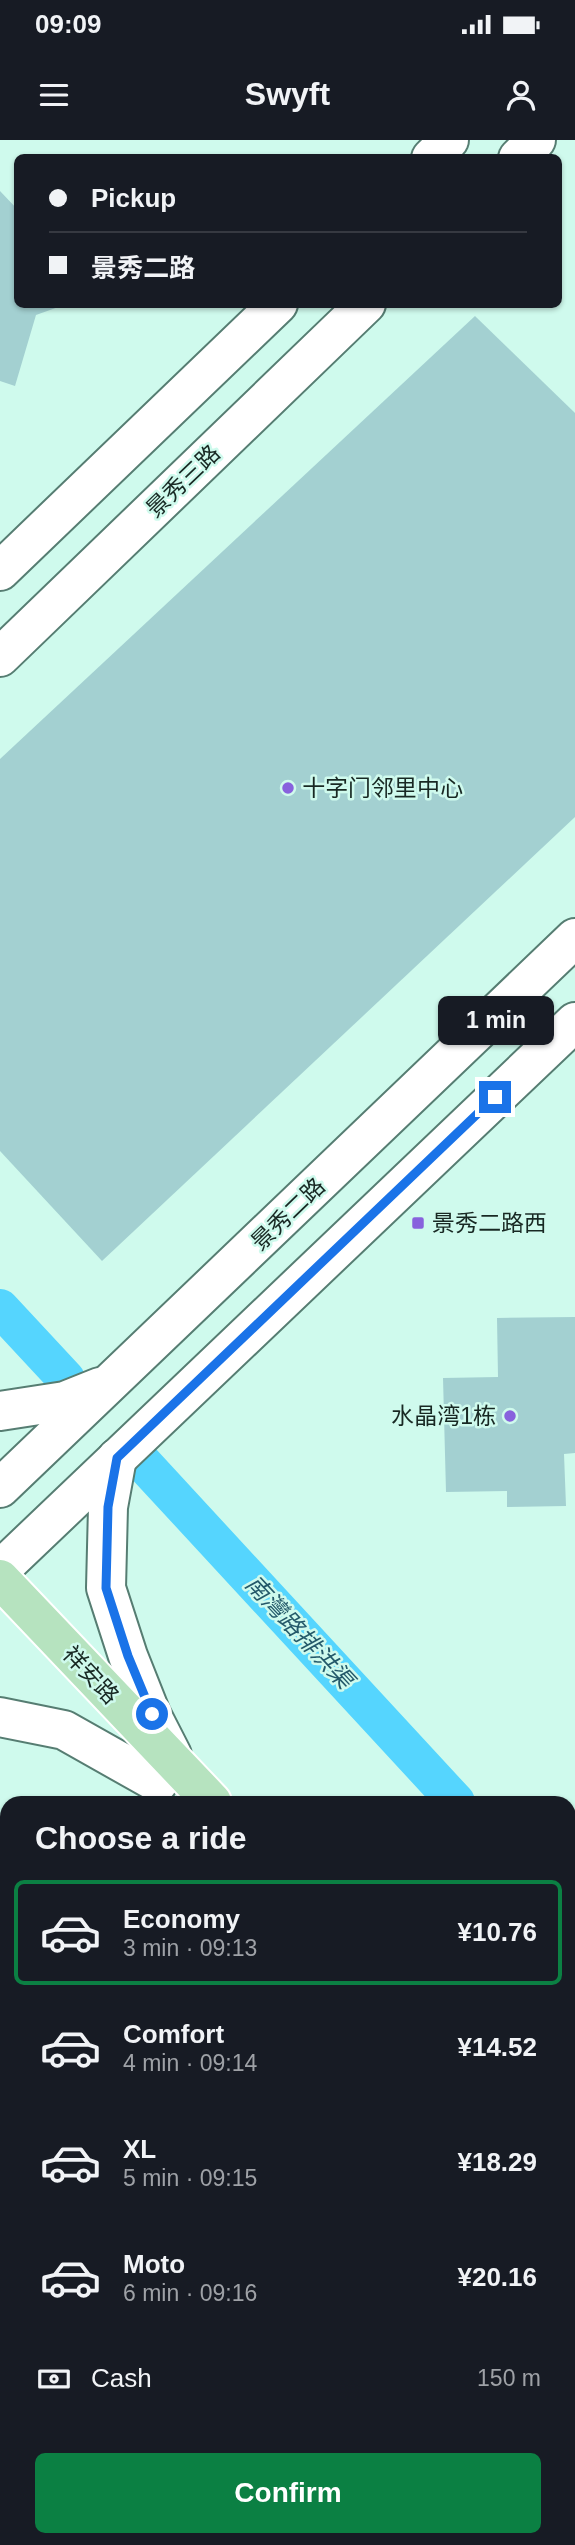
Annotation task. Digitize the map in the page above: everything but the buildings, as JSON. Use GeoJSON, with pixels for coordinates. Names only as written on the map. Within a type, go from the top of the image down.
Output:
{"type":"FeatureCollection","features":[{"type":"Feature","properties":{"kind":"main road","name":"祥安路"},"geometry":{"type":"LineString","coordinates":[[0,1579],[170,1784]]}},
{"type":"Feature","properties":{"kind":"main road","name":"祥安路"},"geometry":{"type":"LineString","coordinates":[[0,1615],[170,1784],[198,1796]]}},
{"type":"Feature","properties":{"kind":"street"},"geometry":{"type":"LineString","coordinates":[[435,154],[449,140]]}},
{"type":"Feature","properties":{"kind":"street"},"geometry":{"type":"LineString","coordinates":[[522,154],[536,140]]}},
{"type":"Feature","properties":{"kind":"street"},"geometry":{"type":"LineString","coordinates":[[0,572],[274,308]]}},
{"type":"Feature","properties":{"kind":"street","name":"景秀三路"},"geometry":{"type":"LineString","coordinates":[[0,657],[362,308]]}},
{"type":"Feature","properties":{"kind":"street","name":"景秀二路"},"geometry":{"type":"LineString","coordinates":[[0,1488],[575,938]]}},
{"type":"Feature","properties":{"kind":"street"},"geometry":{"type":"LineString","coordinates":[[0,1570],[575,1022]]}},
{"type":"Feature","properties":{"kind":"street"},"geometry":{"type":"LineString","coordinates":[[0,1411],[65,1401],[112,1382]]}},
{"type":"Feature","properties":{"kind":"street"},"geometry":{"type":"LineString","coordinates":[[117,1458],[108,1507],[106,1588],[128,1656],[152,1714],[170,1784]]}},
{"type":"Feature","properties":{"kind":"street"},"geometry":{"type":"LineString","coordinates":[[0,1717],[64,1730],[170,1784]]}},
{"type":"Feature","properties":{"kind":"waterway","name":"南灣路排洪渠"},"geometry":{"type":"LineString","coordinates":[[0,1308],[66,1379]]}},
{"type":"Feature","properties":{"kind":"waterway","name":"南灣路排洪渠"},"geometry":{"type":"LineString","coordinates":[[142,1462],[450,1796]]}},
{"type":"Feature","properties":{"kind":"place","name":"十字门邻里中心"},"geometry":{"type":"Point","coordinates":[288,788]}},
{"type":"Feature","properties":{"kind":"place","name":"景秀二路西"},"geometry":{"type":"Point","coordinates":[418,1223]}},
{"type":"Feature","properties":{"kind":"place","name":"水晶湾1栋"},"geometry":{"type":"Point","coordinates":[510,1416]}},
{"type":"Feature","properties":{"kind":"route"},"geometry":{"type":"LineString","coordinates":[[152,1714],[128,1656],[106,1588],[108,1507],[117,1458],[495,1097]]}}]}
